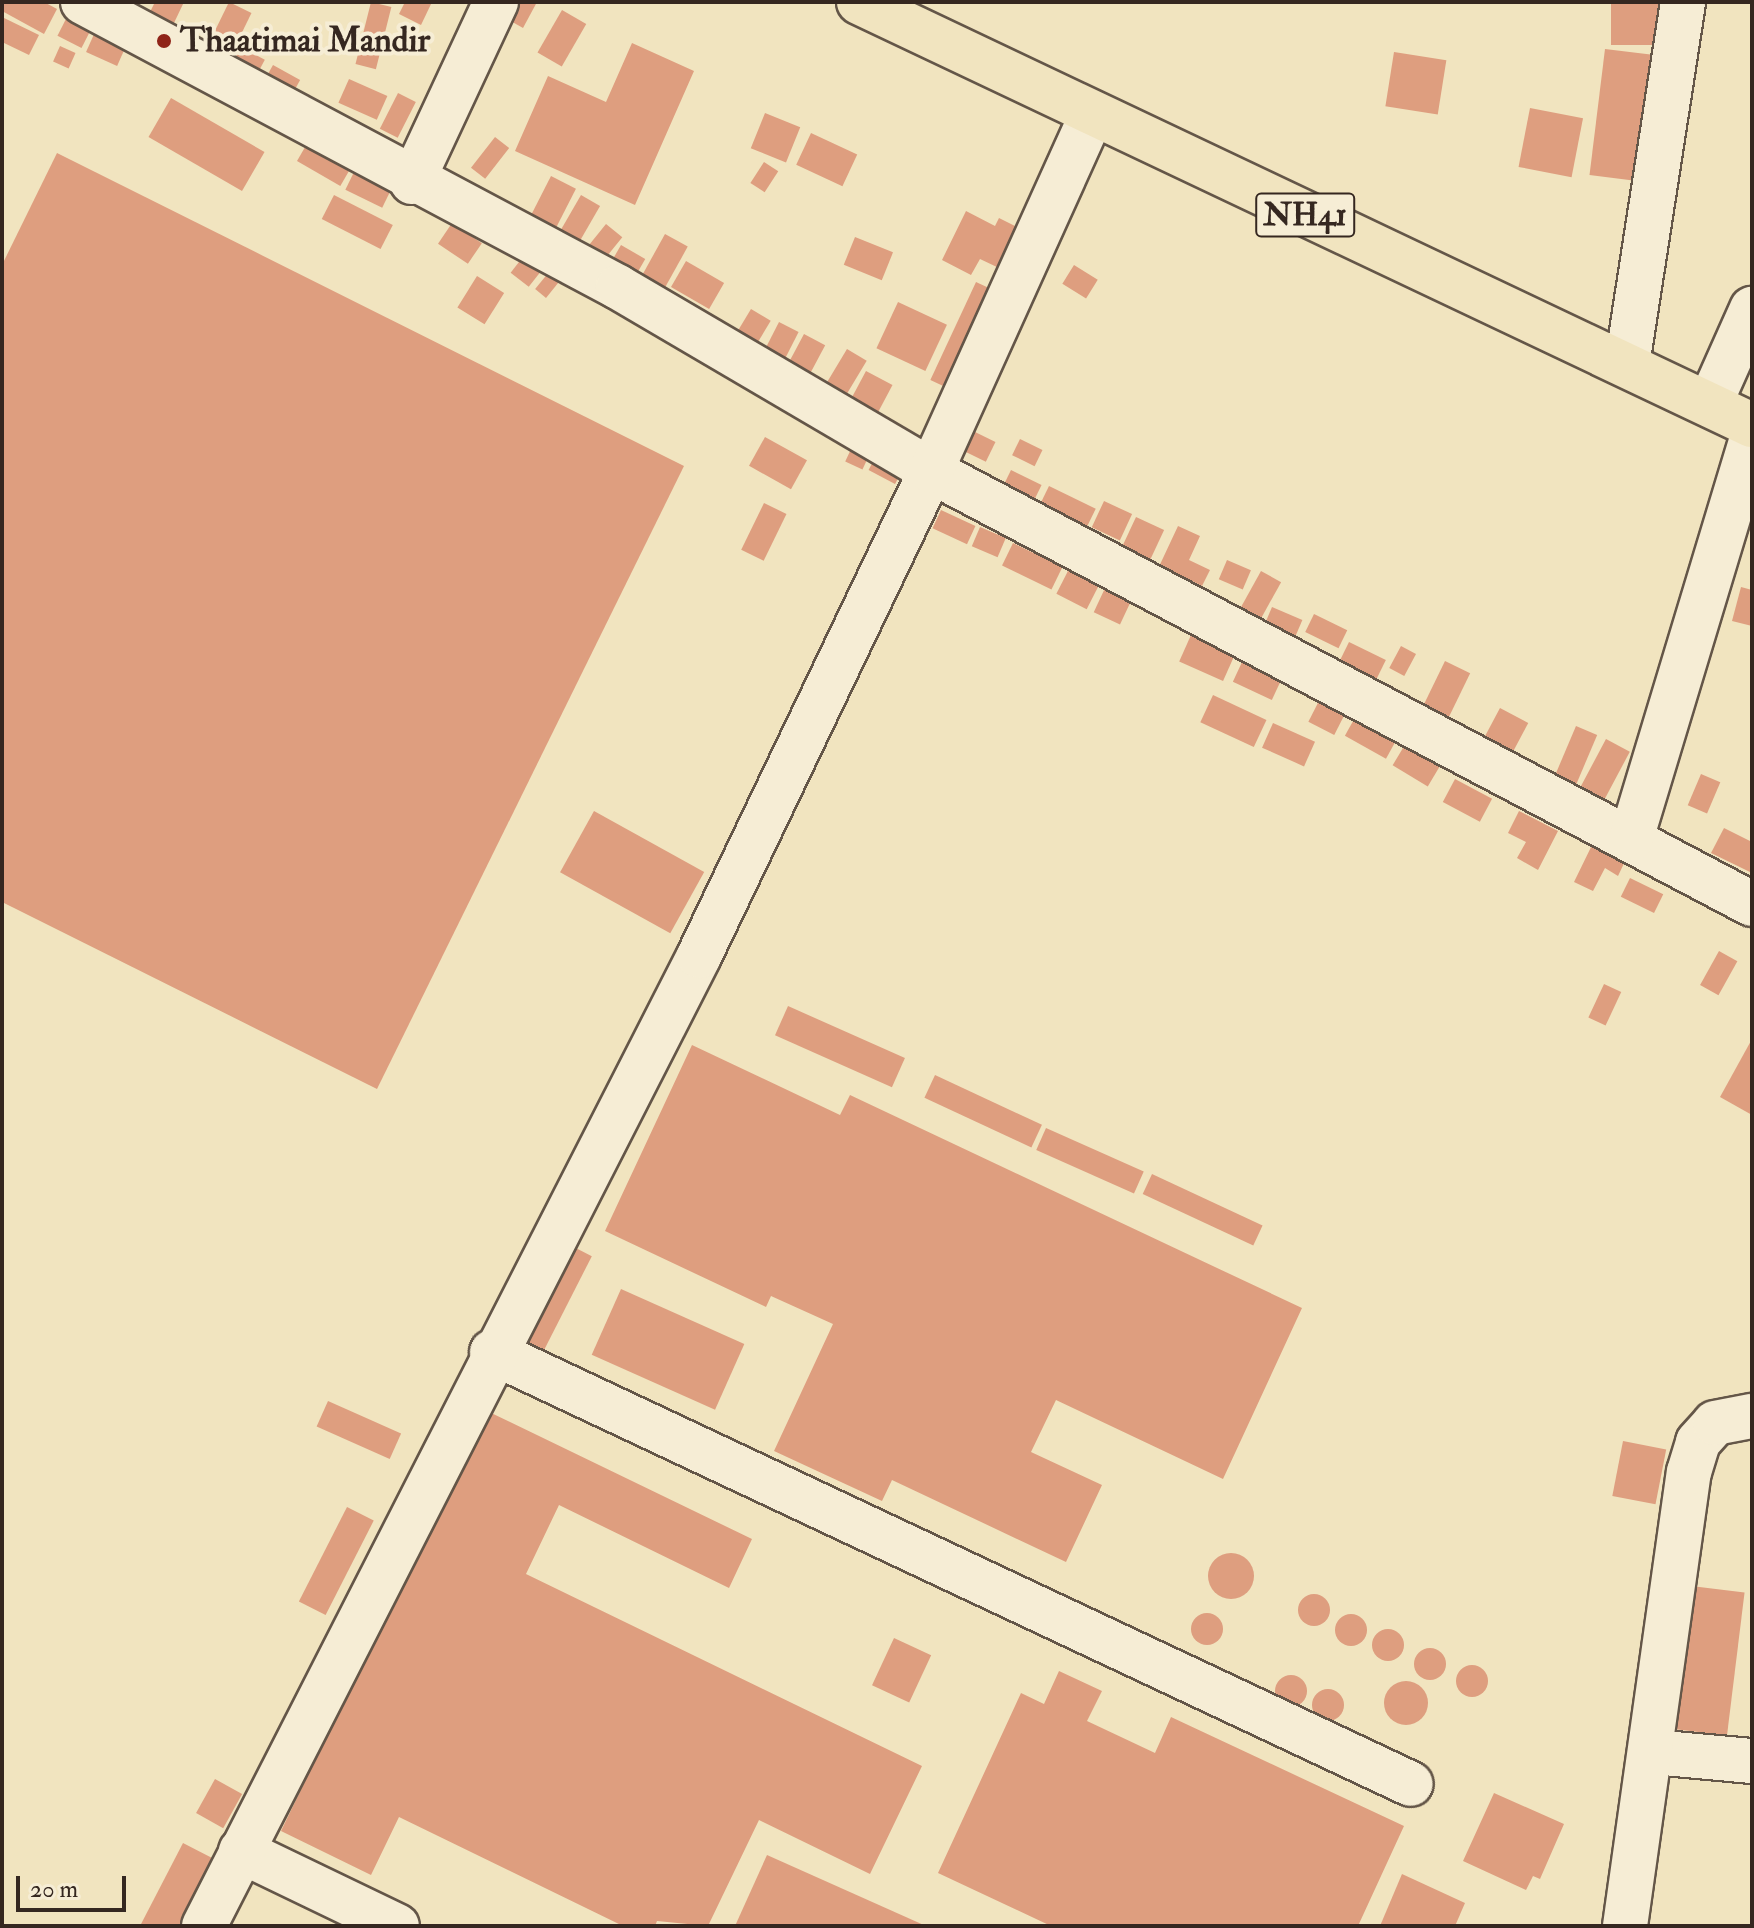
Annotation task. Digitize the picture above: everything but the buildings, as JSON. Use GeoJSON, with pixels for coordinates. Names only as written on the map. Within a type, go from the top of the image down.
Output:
{"type":"FeatureCollection","features":[{"type":"Feature","properties":{"kind":"highway","name":"NH41"},"geometry":{"type":"LineString","coordinates":[[859,2],[1091,116],[1711,401],[1752,425]]}},
{"type":"Feature","properties":{"kind":"street"},"geometry":{"type":"LineString","coordinates":[[83,2],[412,182],[618,287],[931,471],[1752,904]]}},
{"type":"Feature","properties":{"kind":"street"},"geometry":{"type":"LineString","coordinates":[[412,182],[496,2]]}},
{"type":"Feature","properties":{"kind":"street"},"geometry":{"type":"LineString","coordinates":[[1627,364],[1683,2]]}},
{"type":"Feature","properties":{"kind":"street"},"geometry":{"type":"LineString","coordinates":[[204,1926],[492,1352],[699,956],[931,471],[1091,116]]}},
{"type":"Feature","properties":{"kind":"street"},"geometry":{"type":"LineString","coordinates":[[1711,401],[1752,309]]}},
{"type":"Feature","properties":{"kind":"street"},"geometry":{"type":"LineString","coordinates":[[1631,839],[1752,437]]}},
{"type":"Feature","properties":{"kind":"street"},"geometry":{"type":"LineString","coordinates":[[492,1352],[1411,1784]]}},
{"type":"Feature","properties":{"kind":"street"},"geometry":{"type":"LineString","coordinates":[[1625,1926],[1653,1752],[1689,1472],[1698,1442],[1715,1423],[1752,1416]]}},
{"type":"Feature","properties":{"kind":"street"},"geometry":{"type":"LineString","coordinates":[[1653,1752],[1752,1761]]}},
{"type":"Feature","properties":{"kind":"street"},"geometry":{"type":"LineString","coordinates":[[241,1851],[397,1926]]}},
{"type":"Feature","properties":{"kind":"place","name":"Thaatimai Mandir"},"geometry":{"type":"Point","coordinates":[164,41]}}]}
